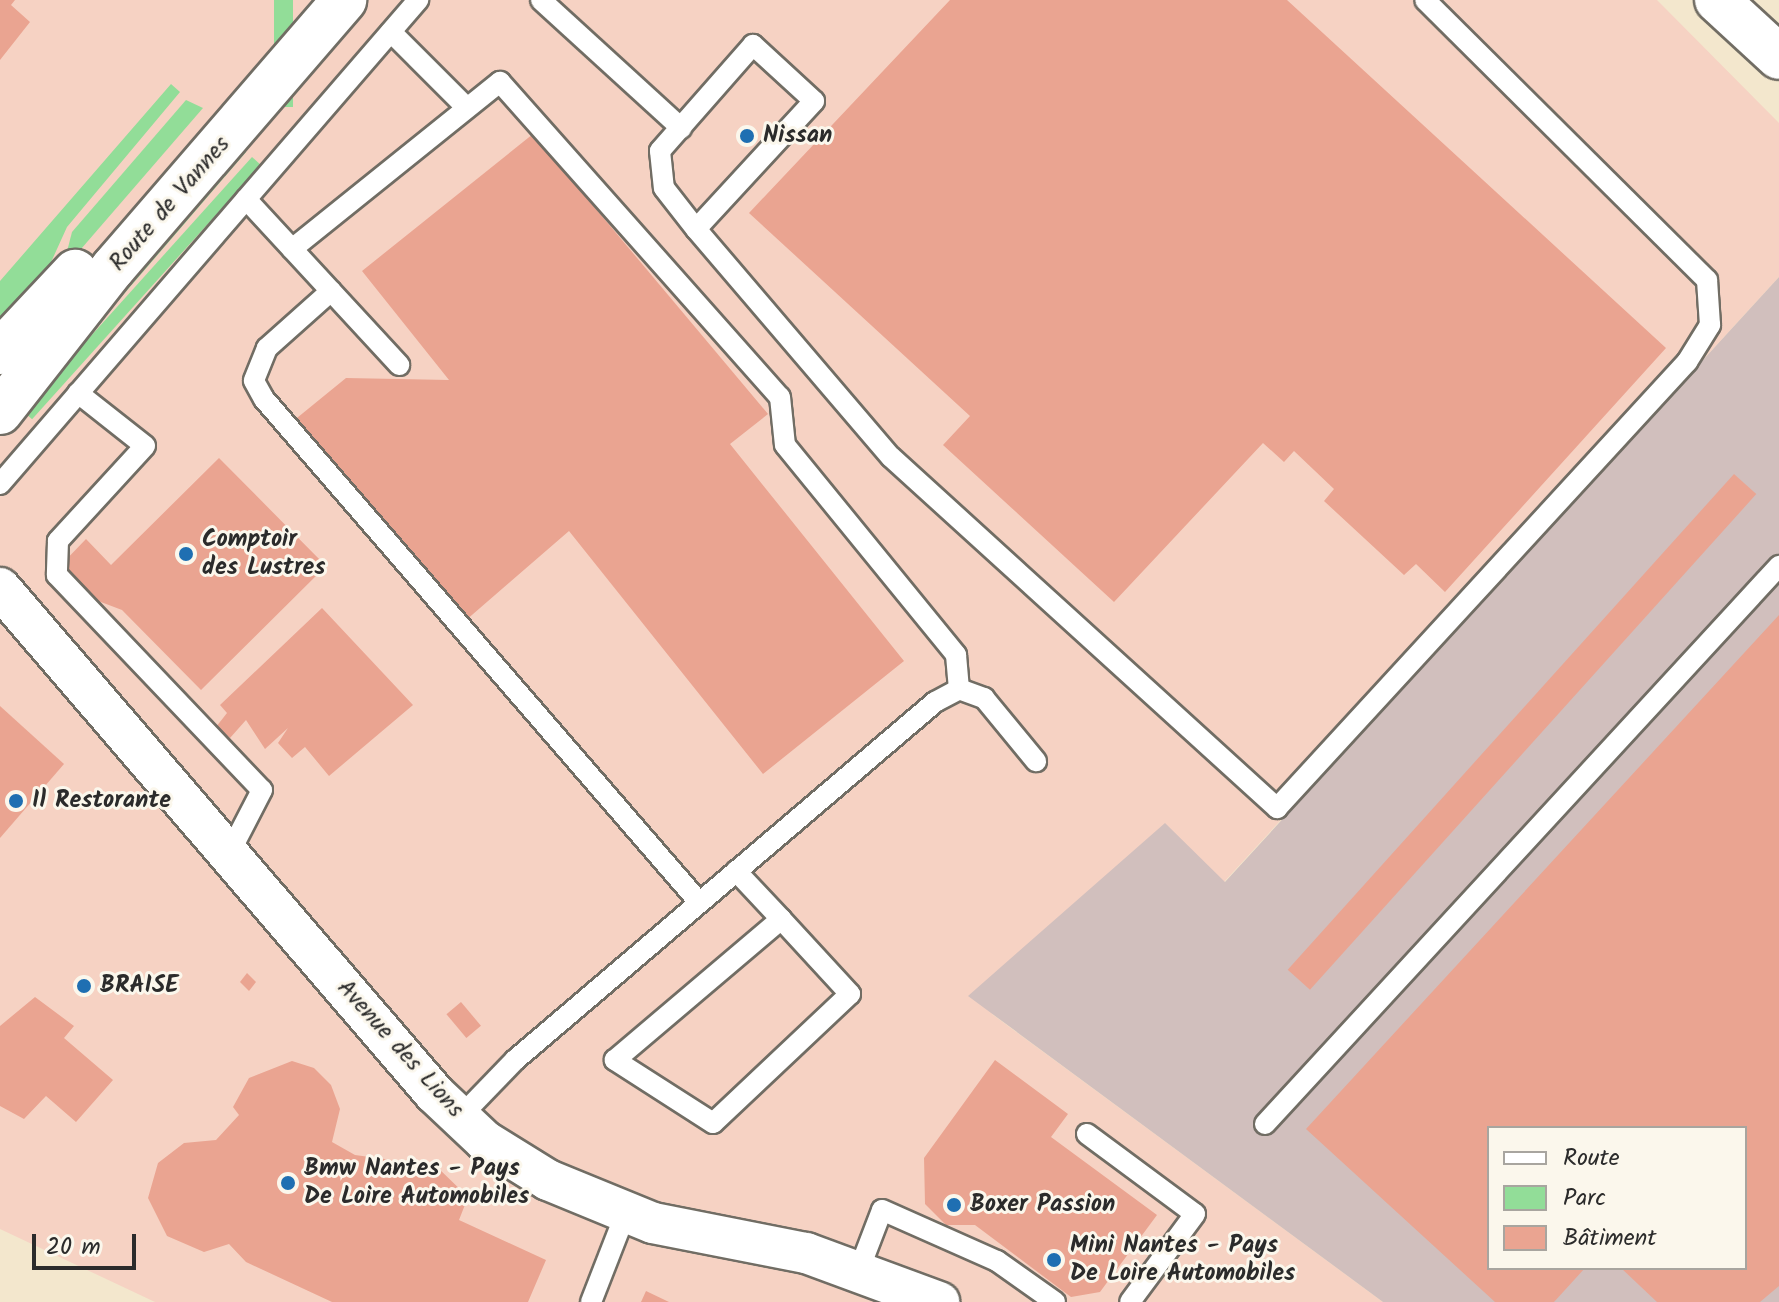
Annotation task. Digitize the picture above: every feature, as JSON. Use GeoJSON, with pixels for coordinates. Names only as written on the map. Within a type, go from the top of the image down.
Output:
{"type":"FeatureCollection","features":[{"type":"Feature","properties":{"kind":"main road","name":"Route de Vannes"},"geometry":{"type":"LineString","coordinates":[[0,352],[309,0]]}},
{"type":"Feature","properties":{"kind":"main road","name":"Route de Vannes"},"geometry":{"type":"LineString","coordinates":[[0,412],[113,268],[344,0]]}},
{"type":"Feature","properties":{"kind":"main road"},"geometry":{"type":"LineString","coordinates":[[1717,0],[1779,57]]}},
{"type":"Feature","properties":{"kind":"street","name":"Avenue des Lions"},"geometry":{"type":"LineString","coordinates":[[0,588],[460,1117],[548,1180],[626,1212],[859,1270],[939,1302]]}},
{"type":"Feature","properties":{"kind":"lane"},"geometry":{"type":"LineString","coordinates":[[0,484],[418,0]]}},
{"type":"Feature","properties":{"kind":"lane"},"geometry":{"type":"LineString","coordinates":[[541,0],[681,128]]}},
{"type":"Feature","properties":{"kind":"lane"},"geometry":{"type":"LineString","coordinates":[[696,229],[814,101],[753,45],[660,151],[664,188],[696,229],[891,457],[1277,808],[1687,362],[1710,325],[1707,280],[1425,0]]}},
{"type":"Feature","properties":{"kind":"lane"},"geometry":{"type":"LineString","coordinates":[[391,32],[464,105]]}},
{"type":"Feature","properties":{"kind":"lane"},"geometry":{"type":"LineString","coordinates":[[292,249],[464,105],[500,82],[519,96],[780,397],[785,445],[956,655],[959,689]]}},
{"type":"Feature","properties":{"kind":"lane"},"geometry":{"type":"LineString","coordinates":[[246,199],[399,365]]}},
{"type":"Feature","properties":{"kind":"lane"},"geometry":{"type":"LineString","coordinates":[[331,291],[267,348],[254,381],[264,399],[699,902]]}},
{"type":"Feature","properties":{"kind":"lane"},"geometry":{"type":"LineString","coordinates":[[78,393],[145,446],[58,541],[57,575],[262,790],[230,852]]}},
{"type":"Feature","properties":{"kind":"lane"},"geometry":{"type":"LineString","coordinates":[[1265,1124],[1779,566]]}},
{"type":"Feature","properties":{"kind":"lane"},"geometry":{"type":"LineString","coordinates":[[959,689],[984,698],[1036,761]]}},
{"type":"Feature","properties":{"kind":"lane"},"geometry":{"type":"LineString","coordinates":[[460,1117],[699,902],[959,689]]}},
{"type":"Feature","properties":{"kind":"lane"},"geometry":{"type":"LineString","coordinates":[[736,871],[781,919],[850,994],[713,1123],[615,1060],[781,919]]}},
{"type":"Feature","properties":{"kind":"lane"},"geometry":{"type":"LineString","coordinates":[[1087,1134],[1195,1214],[1130,1302]]}},
{"type":"Feature","properties":{"kind":"lane"},"geometry":{"type":"LineString","coordinates":[[859,1270],[882,1210],[997,1261],[1055,1302]]}},
{"type":"Feature","properties":{"kind":"lane"},"geometry":{"type":"LineString","coordinates":[[591,1302],[626,1212]]}},
{"type":"Feature","properties":{"kind":"shaded area"},"geometry":{"type":"Polygon","coordinates":[[[0,0],[1657,0],[1779,123],[1779,277],[1224,882],[992,1014],[1383,1302],[155,1302],[0,1229],[0,0]]]}},
{"type":"Feature","properties":{"kind":"shaded area"},"geometry":{"type":"Polygon","coordinates":[[[1779,277],[1779,1302],[1383,1302],[968,996],[1165,823],[1225,882],[1779,277]]]}},
{"type":"Feature","properties":{"kind":"green space"},"geometry":{"type":"Polygon","coordinates":[[[274,0],[293,0],[293,107],[274,107],[274,0]]]}},
{"type":"Feature","properties":{"kind":"green space"},"geometry":{"type":"Polygon","coordinates":[[[171,84],[180,92],[67,227],[47,271],[0,321],[0,281],[171,84]]]}},
{"type":"Feature","properties":{"kind":"green space"},"geometry":{"type":"Polygon","coordinates":[[[186,100],[203,108],[62,271],[72,232],[186,100]]]}},
{"type":"Feature","properties":{"kind":"green space"},"geometry":{"type":"Polygon","coordinates":[[[235,142],[246,152],[32,401],[235,142]]]}},
{"type":"Feature","properties":{"kind":"green space"},"geometry":{"type":"Polygon","coordinates":[[[252,157],[261,165],[32,419],[23,411],[252,157]]]}},
{"type":"Feature","properties":{"kind":"building"},"geometry":{"type":"Polygon","coordinates":[[[0,0],[15,0],[11,5],[30,22],[0,60],[0,0]]]}},
{"type":"Feature","properties":{"kind":"building"},"geometry":{"type":"Polygon","coordinates":[[[950,0],[1287,0],[1666,348],[1445,592],[1416,564],[1404,575],[1324,501],[1334,489],[1294,451],[1284,462],[1263,443],[1114,602],[943,445],[970,416],[749,213],[950,0]]]}},
{"type":"Feature","properties":{"kind":"building"},"geometry":{"type":"Polygon","coordinates":[[[533,134],[768,414],[730,444],[904,661],[763,774],[569,531],[465,621],[292,422],[346,378],[449,380],[362,271],[533,134]]]}},
{"type":"Feature","properties":{"kind":"building"},"geometry":{"type":"Polygon","coordinates":[[[219,458],[326,566],[201,690],[122,610],[93,599],[60,566],[86,539],[111,565],[219,458]]]}},
{"type":"Feature","properties":{"kind":"building"},"geometry":{"type":"Polygon","coordinates":[[[1734,474],[1756,494],[1310,990],[1288,970],[1734,474]]]}},
{"type":"Feature","properties":{"kind":"building"},"geometry":{"type":"Polygon","coordinates":[[[322,608],[413,705],[329,776],[305,747],[292,758],[278,743],[288,728],[265,749],[246,720],[230,738],[216,727],[227,713],[220,705],[322,608]]]}},
{"type":"Feature","properties":{"kind":"building"},"geometry":{"type":"Polygon","coordinates":[[[1779,615],[1779,1286],[1760,1302],[1657,1302],[1623,1270],[1747,1270],[1747,1126],[1487,1126],[1487,1270],[1583,1270],[1554,1302],[1495,1302],[1306,1129],[1779,615]]]}},
{"type":"Feature","properties":{"kind":"building","name":"Il Restorante"},"geometry":{"type":"Polygon","coordinates":[[[0,706],[64,764],[0,838],[0,706]]]}},
{"type":"Feature","properties":{"kind":"building"},"geometry":{"type":"Polygon","coordinates":[[[247,973],[256,982],[249,991],[240,982],[247,973]]]}},
{"type":"Feature","properties":{"kind":"building"},"geometry":{"type":"Polygon","coordinates":[[[35,997],[74,1026],[64,1038],[113,1080],[76,1122],[46,1096],[24,1119],[0,1106],[0,1026],[35,997]]]}},
{"type":"Feature","properties":{"kind":"building"},"geometry":{"type":"Polygon","coordinates":[[[461,1002],[481,1026],[466,1038],[446,1014],[461,1002]]]}},
{"type":"Feature","properties":{"kind":"building"},"geometry":{"type":"Polygon","coordinates":[[[995,1060],[1068,1114],[1051,1137],[1157,1215],[1100,1292],[1071,1297],[975,1225],[946,1225],[925,1204],[924,1158],[995,1060]]]}},
{"type":"Feature","properties":{"kind":"building"},"geometry":{"type":"Polygon","coordinates":[[[292,1061],[314,1068],[331,1085],[340,1109],[332,1142],[355,1155],[436,1166],[468,1197],[459,1220],[546,1260],[528,1302],[332,1302],[246,1262],[229,1244],[204,1252],[167,1236],[148,1198],[158,1163],[184,1143],[216,1140],[239,1115],[233,1107],[249,1078],[292,1061]]]}},
{"type":"Feature","properties":{"kind":"building"},"geometry":{"type":"Polygon","coordinates":[[[646,1291],[669,1302],[641,1302],[646,1291]]]}},
{"type":"Feature","properties":{"kind":"place","name":"Nissan"},"geometry":{"type":"Point","coordinates":[747,136]}},
{"type":"Feature","properties":{"kind":"place","name":"Comptoir des Lustres"},"geometry":{"type":"Point","coordinates":[186,554]}},
{"type":"Feature","properties":{"kind":"place","name":"Il Restorante"},"geometry":{"type":"Point","coordinates":[16,801]}},
{"type":"Feature","properties":{"kind":"place","name":"BRAISE"},"geometry":{"type":"Point","coordinates":[84,986]}},
{"type":"Feature","properties":{"kind":"place","name":"Bmw Nantes - Pays De Loire Automobiles"},"geometry":{"type":"Point","coordinates":[288,1183]}},
{"type":"Feature","properties":{"kind":"place","name":"Boxer Passion"},"geometry":{"type":"Point","coordinates":[954,1205]}},
{"type":"Feature","properties":{"kind":"place","name":"Mini Nantes - Pays De Loire Automobiles"},"geometry":{"type":"Point","coordinates":[1054,1260]}}]}
